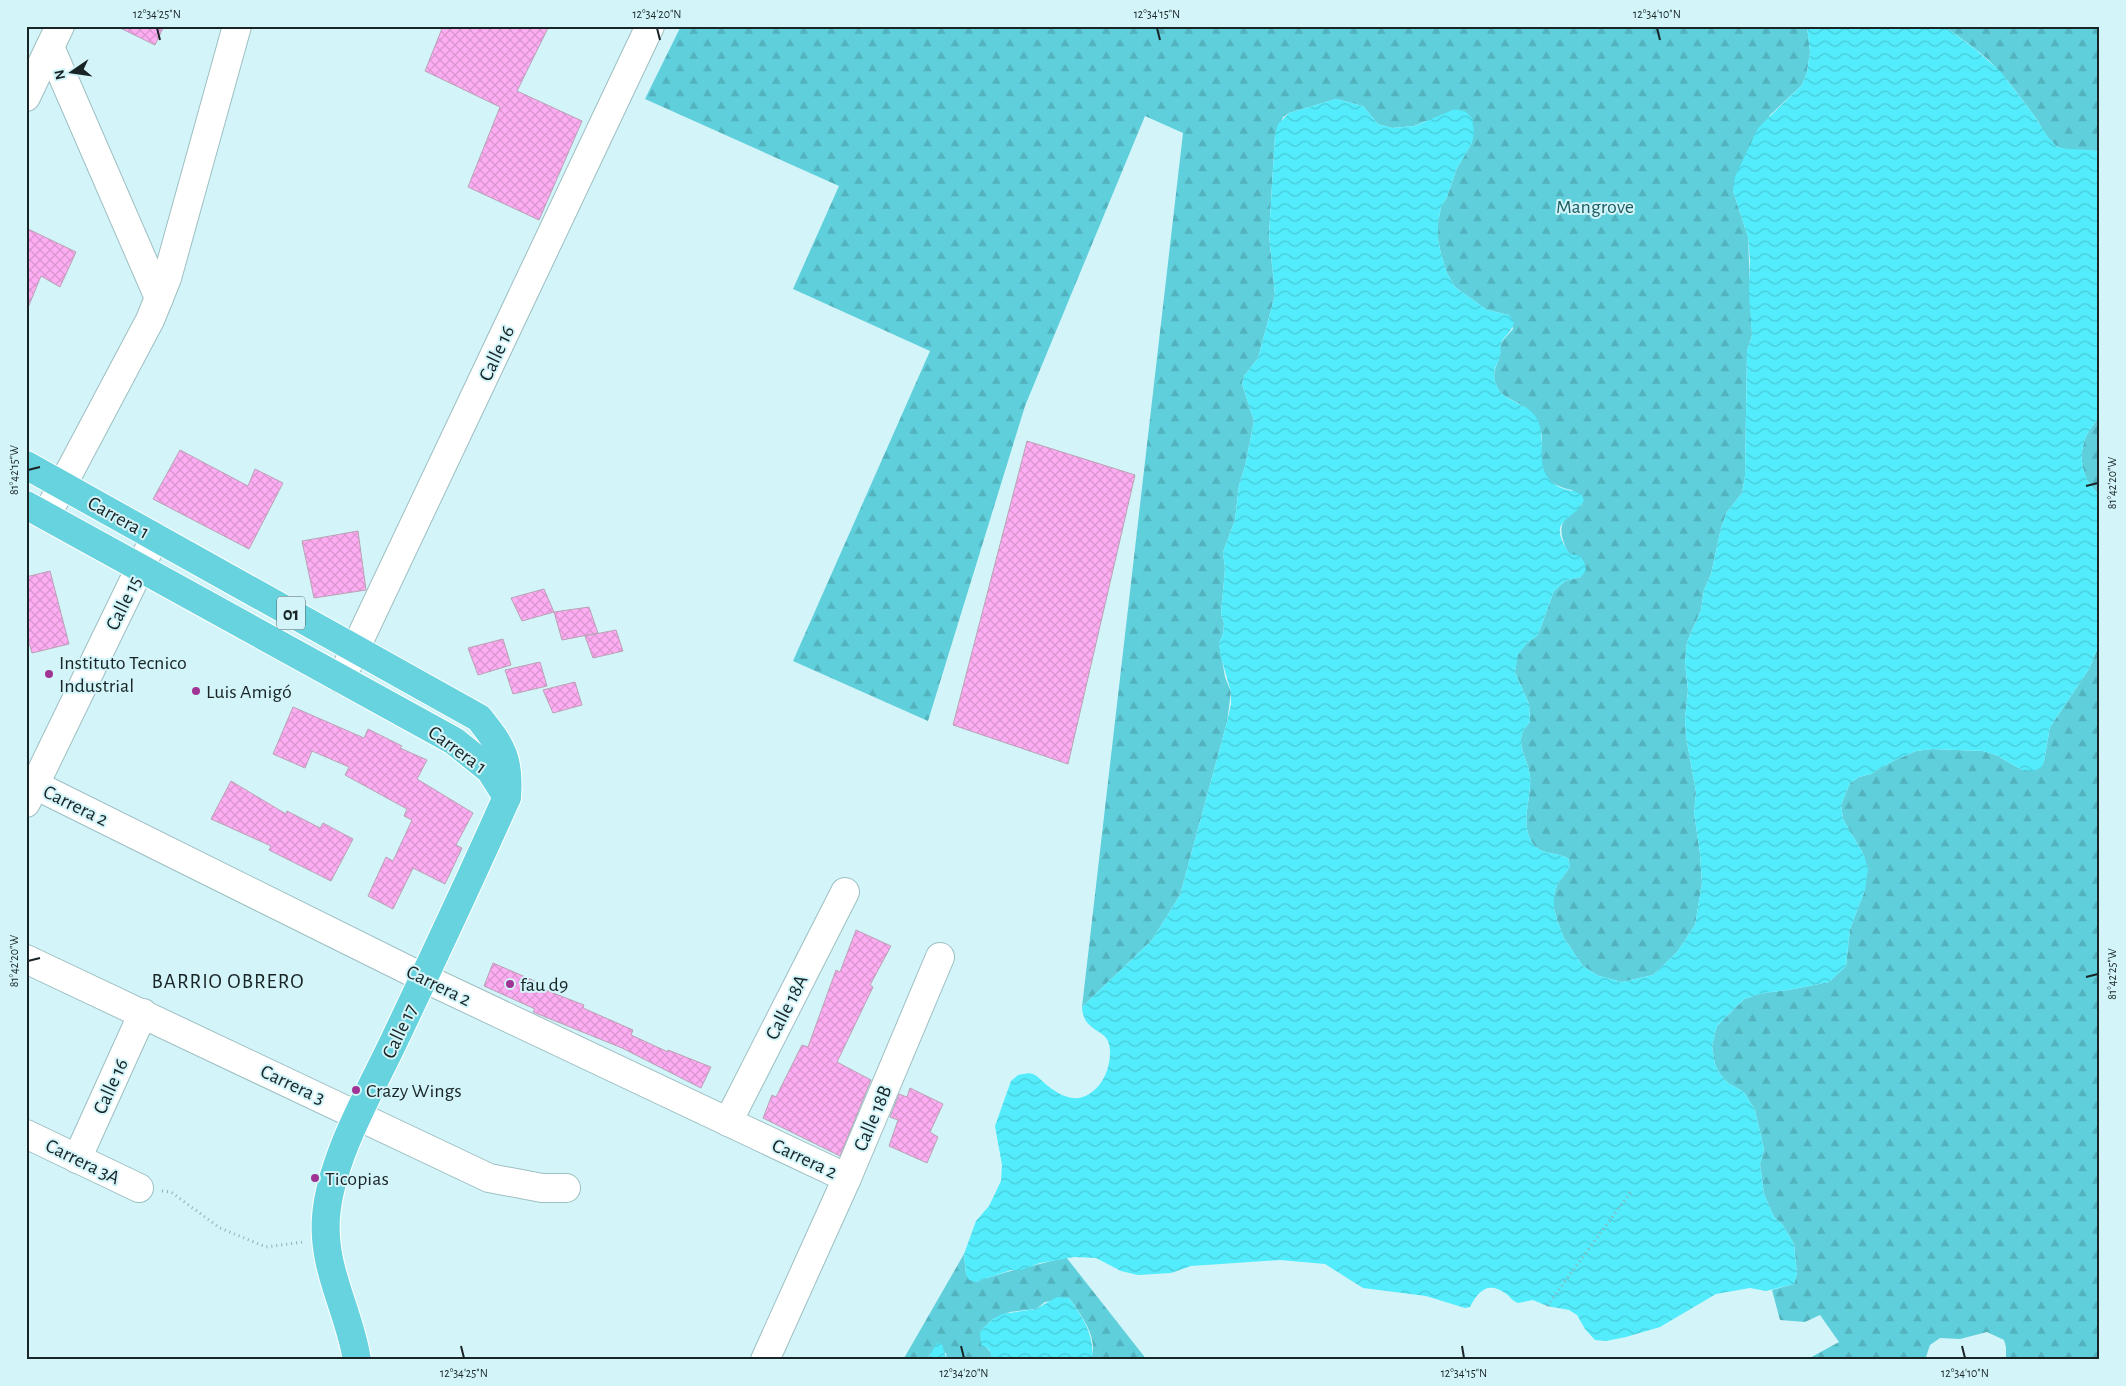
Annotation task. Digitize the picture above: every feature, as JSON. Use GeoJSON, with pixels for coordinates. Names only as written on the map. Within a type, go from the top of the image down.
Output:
{"type":"FeatureCollection","features":[{"type":"Feature","properties":{"kind":"highway","name":"Carrera 1"},"geometry":{"type":"LineString","coordinates":[[26,465],[479,718],[498,742],[507,765],[507,797]]}},
{"type":"Feature","properties":{"kind":"highway","name":"Carrera 1"},"geometry":{"type":"LineString","coordinates":[[36,511],[454,741],[490,770],[507,797]]}},
{"type":"Feature","properties":{"kind":"highway","name":"Calle 17"},"geometry":{"type":"LineString","coordinates":[[357,1360],[354,1341],[328,1260],[326,1216],[331,1179],[507,797]]}},
{"type":"Feature","properties":{"kind":"street"},"geometry":{"type":"LineString","coordinates":[[36,511],[62,485],[150,320],[167,278],[237,26]]}},
{"type":"Feature","properties":{"kind":"street","name":"Calle 16"},"geometry":{"type":"LineString","coordinates":[[341,679],[650,26]]}},
{"type":"Feature","properties":{"kind":"street"},"geometry":{"type":"LineString","coordinates":[[55,36],[159,298]]}},
{"type":"Feature","properties":{"kind":"street"},"geometry":{"type":"LineString","coordinates":[[26,97],[55,36]]}},
{"type":"Feature","properties":{"kind":"street","name":"Calle 15"},"geometry":{"type":"LineString","coordinates":[[31,794],[154,537]]}},
{"type":"Feature","properties":{"kind":"street","name":"Carrera 2"},"geometry":{"type":"LineString","coordinates":[[31,794],[847,1178]]}},
{"type":"Feature","properties":{"kind":"street","name":"Calle 18A"},"geometry":{"type":"LineString","coordinates":[[728,1122],[844,892]]}},
{"type":"Feature","properties":{"kind":"street","name":"Calle 18B"},"geometry":{"type":"LineString","coordinates":[[765,1360],[847,1178],[940,957]]}},
{"type":"Feature","properties":{"kind":"street","name":"Carrera 3"},"geometry":{"type":"LineString","coordinates":[[26,959],[489,1178],[542,1188],[566,1188]]}},
{"type":"Feature","properties":{"kind":"street","name":"Calle 16"},"geometry":{"type":"LineString","coordinates":[[77,1158],[143,1013]]}},
{"type":"Feature","properties":{"kind":"street","name":"Carrera 3A"},"geometry":{"type":"LineString","coordinates":[[26,1134],[139,1188]]}},
{"type":"Feature","properties":{"kind":"path"},"geometry":{"type":"LineString","coordinates":[[139,1188],[171,1192],[220,1228],[266,1246],[326,1239]]}},
{"type":"Feature","properties":{"kind":"path"},"geometry":{"type":"LineString","coordinates":[[1547,1306],[1632,1190]]}},
{"type":"Feature","properties":{"kind":"green space","name":"Mangrove"},"geometry":{"type":"Polygon","coordinates":[[[681,26],[1807,26],[1810,52],[1807,72],[1802,85],[1770,115],[1733,191],[1748,237],[1752,335],[1747,351],[1745,476],[1742,493],[1727,512],[1721,528],[1711,574],[1704,590],[1701,610],[1687,642],[1685,663],[1688,690],[1685,719],[1686,737],[1696,792],[1694,813],[1702,883],[1695,925],[1677,952],[1653,975],[1622,982],[1599,976],[1583,966],[1564,938],[1554,908],[1554,896],[1557,885],[1570,867],[1568,858],[1540,850],[1533,844],[1529,836],[1526,819],[1530,776],[1521,739],[1525,728],[1530,722],[1529,704],[1515,672],[1517,655],[1527,643],[1538,635],[1554,591],[1565,581],[1581,577],[1566,547],[1561,531],[1562,524],[1566,518],[1582,505],[1572,490],[1557,485],[1547,478],[1541,459],[1542,436],[1534,419],[1526,408],[1503,395],[1497,387],[1494,374],[1500,355],[1500,346],[1513,329],[1509,315],[1487,310],[1455,287],[1447,273],[1441,254],[1438,239],[1438,223],[1441,207],[1447,197],[1457,168],[1472,143],[1426,121],[1414,126],[1392,128],[1378,124],[1363,106],[1336,99],[1289,113],[1283,117],[1275,135],[1269,235],[1275,295],[1258,358],[1244,376],[1242,384],[1254,421],[1245,466],[1239,485],[1235,520],[1223,552],[1225,569],[1221,614],[1224,623],[1223,634],[1219,643],[1225,677],[1231,692],[1227,722],[1180,895],[1152,940],[1082,1007],[1183,133],[1145,116],[1025,406],[928,721],[793,661],[930,351],[793,289],[839,186],[645,99],[681,26]]]}},
{"type":"Feature","properties":{"kind":"green space"},"geometry":{"type":"Polygon","coordinates":[[[1944,26],[2100,26],[2100,152],[2068,150],[2054,144],[1994,65],[1944,26]]]}},
{"type":"Feature","properties":{"kind":"green space"},"geometry":{"type":"Polygon","coordinates":[[[2100,417],[2100,497],[2084,472],[2082,455],[2085,439],[2100,417]]]}},
{"type":"Feature","properties":{"kind":"green space"},"geometry":{"type":"Polygon","coordinates":[[[2100,643],[2100,1360],[2006,1360],[2004,1340],[1987,1332],[1960,1339],[1940,1338],[1930,1345],[1925,1360],[1806,1360],[1839,1342],[1820,1315],[1805,1322],[1780,1320],[1772,1290],[1794,1284],[1797,1273],[1794,1244],[1782,1224],[1774,1217],[1764,1194],[1760,1164],[1764,1149],[1755,1110],[1744,1092],[1728,1083],[1720,1074],[1715,1064],[1712,1046],[1717,1026],[1744,999],[1764,993],[1829,982],[1846,966],[1850,929],[1865,890],[1864,855],[1843,819],[1841,805],[1850,783],[1916,751],[1932,749],[1983,751],[1996,755],[2022,770],[2044,762],[2050,727],[2089,669],[2100,643]]]}},
{"type":"Feature","properties":{"kind":"green space"},"geometry":{"type":"Polygon","coordinates":[[[964,1254],[966,1274],[976,1282],[1066,1257],[1147,1360],[1090,1360],[1093,1352],[1091,1336],[1083,1319],[1069,1298],[1045,1302],[1036,1309],[1010,1312],[993,1319],[980,1331],[986,1347],[992,1354],[991,1360],[947,1360],[946,1353],[930,1354],[927,1360],[903,1360],[964,1254]]]}},
{"type":"Feature","properties":{"kind":"water"},"geometry":{"type":"Polygon","coordinates":[[[1807,26],[1944,26],[2000,71],[2057,147],[2100,152],[2100,417],[2085,439],[2082,464],[2088,481],[2100,497],[2100,643],[2089,669],[2050,727],[2044,762],[2041,768],[2033,771],[2022,770],[1996,755],[1983,751],[1932,749],[1916,751],[1850,783],[1841,805],[1843,819],[1864,855],[1868,869],[1865,890],[1850,929],[1846,966],[1829,982],[1764,993],[1744,999],[1717,1026],[1712,1046],[1715,1064],[1720,1074],[1728,1083],[1744,1092],[1755,1110],[1764,1149],[1760,1164],[1764,1194],[1774,1217],[1782,1224],[1794,1244],[1797,1273],[1794,1284],[1766,1291],[1750,1288],[1716,1294],[1660,1327],[1606,1341],[1595,1340],[1585,1329],[1577,1315],[1569,1310],[1547,1306],[1533,1300],[1518,1303],[1505,1293],[1493,1288],[1480,1292],[1470,1307],[1465,1308],[1426,1296],[1363,1288],[1325,1264],[1280,1260],[1191,1266],[1171,1273],[1138,1275],[1121,1271],[1096,1258],[1074,1257],[1040,1263],[1021,1270],[1011,1270],[976,1282],[969,1280],[966,1274],[964,1254],[976,1221],[989,1206],[1001,1181],[1002,1165],[995,1126],[1011,1081],[1018,1075],[1031,1073],[1062,1095],[1075,1098],[1088,1095],[1100,1084],[1109,1065],[1109,1044],[1104,1035],[1086,1021],[1082,1007],[1152,940],[1180,895],[1231,704],[1231,692],[1219,643],[1223,634],[1224,623],[1221,614],[1225,569],[1223,552],[1235,520],[1239,485],[1245,466],[1254,421],[1242,384],[1244,376],[1258,358],[1275,295],[1269,235],[1275,135],[1278,124],[1289,113],[1336,99],[1363,106],[1378,124],[1392,128],[1415,126],[1455,109],[1466,112],[1472,118],[1474,133],[1472,143],[1457,168],[1447,197],[1441,207],[1438,239],[1441,254],[1447,273],[1455,287],[1487,310],[1509,315],[1514,322],[1511,330],[1501,343],[1500,356],[1494,371],[1496,384],[1505,396],[1526,407],[1537,419],[1542,436],[1542,462],[1548,478],[1558,487],[1581,494],[1584,500],[1580,507],[1564,521],[1560,533],[1570,554],[1580,556],[1586,570],[1581,577],[1565,581],[1554,591],[1538,635],[1527,643],[1518,655],[1515,672],[1529,704],[1530,722],[1525,728],[1521,739],[1530,776],[1526,819],[1527,828],[1533,844],[1540,850],[1568,858],[1570,867],[1557,885],[1554,896],[1554,908],[1564,938],[1583,966],[1599,976],[1622,982],[1653,975],[1677,952],[1695,925],[1702,883],[1694,813],[1696,792],[1686,737],[1685,719],[1688,690],[1685,663],[1687,642],[1701,610],[1704,590],[1711,574],[1721,528],[1727,512],[1742,493],[1745,476],[1747,351],[1752,335],[1749,295],[1750,261],[1748,237],[1733,191],[1735,177],[1758,128],[1802,85],[1807,72],[1810,52],[1807,26]]]}},
{"type":"Feature","properties":{"kind":"water"},"geometry":{"type":"Polygon","coordinates":[[[1057,1297],[1069,1298],[1083,1319],[1092,1342],[1092,1358],[1090,1360],[991,1360],[989,1350],[981,1345],[980,1331],[993,1319],[1002,1314],[1036,1309],[1057,1297]]]}},
{"type":"Feature","properties":{"kind":"water"},"geometry":{"type":"Polygon","coordinates":[[[937,1343],[942,1345],[947,1360],[927,1360],[937,1343]]]}},
{"type":"Feature","properties":{"kind":"building"},"geometry":{"type":"Polygon","coordinates":[[[116,26],[164,26],[155,45],[116,26]]]}},
{"type":"Feature","properties":{"kind":"building"},"geometry":{"type":"Polygon","coordinates":[[[443,26],[549,26],[517,91],[582,121],[539,220],[468,187],[500,107],[425,71],[443,26]]]}},
{"type":"Feature","properties":{"kind":"building"},"geometry":{"type":"Polygon","coordinates":[[[26,228],[76,252],[60,287],[41,276],[27,310],[26,228]]]}},
{"type":"Feature","properties":{"kind":"building"},"geometry":{"type":"Polygon","coordinates":[[[1027,441],[1135,475],[1068,764],[953,725],[1027,441]]]}},
{"type":"Feature","properties":{"kind":"building"},"geometry":{"type":"Polygon","coordinates":[[[180,450],[248,486],[255,469],[283,483],[249,549],[153,499],[180,450]]]}},
{"type":"Feature","properties":{"kind":"building"},"geometry":{"type":"Polygon","coordinates":[[[358,531],[366,590],[314,598],[302,541],[358,531]]]}},
{"type":"Feature","properties":{"kind":"building"},"geometry":{"type":"Polygon","coordinates":[[[50,571],[69,644],[32,653],[26,632],[26,577],[50,571]]]}},
{"type":"Feature","properties":{"kind":"building"},"geometry":{"type":"Polygon","coordinates":[[[544,589],[554,612],[522,621],[511,598],[544,589]]]}},
{"type":"Feature","properties":{"kind":"building"},"geometry":{"type":"Polygon","coordinates":[[[589,607],[598,633],[562,640],[554,612],[589,607]]]}},
{"type":"Feature","properties":{"kind":"building"},"geometry":{"type":"Polygon","coordinates":[[[616,630],[623,651],[593,658],[585,636],[616,630]]]}},
{"type":"Feature","properties":{"kind":"building"},"geometry":{"type":"Polygon","coordinates":[[[503,639],[511,665],[478,675],[468,648],[503,639]]]}},
{"type":"Feature","properties":{"kind":"building"},"geometry":{"type":"Polygon","coordinates":[[[540,662],[547,686],[513,694],[505,670],[540,662]]]}},
{"type":"Feature","properties":{"kind":"building"},"geometry":{"type":"Polygon","coordinates":[[[575,682],[582,705],[553,713],[543,690],[575,682]]]}},
{"type":"Feature","properties":{"kind":"building"},"geometry":{"type":"Polygon","coordinates":[[[293,707],[364,738],[368,729],[402,746],[400,748],[427,760],[417,779],[473,813],[456,845],[462,848],[445,884],[413,868],[393,909],[368,896],[386,857],[393,861],[412,820],[404,816],[407,809],[345,775],[349,767],[312,751],[305,768],[273,754],[293,707]]]}},
{"type":"Feature","properties":{"kind":"building"},"geometry":{"type":"Polygon","coordinates":[[[231,781],[286,814],[287,811],[320,828],[323,823],[353,839],[331,881],[269,850],[271,846],[211,819],[231,781]]]}},
{"type":"Feature","properties":{"kind":"building"},"geometry":{"type":"Polygon","coordinates":[[[856,930],[891,946],[870,985],[873,987],[837,1062],[871,1080],[840,1156],[763,1118],[772,1095],[776,1097],[802,1045],[808,1047],[836,970],[840,972],[856,930]]]}},
{"type":"Feature","properties":{"kind":"building"},"geometry":{"type":"Polygon","coordinates":[[[493,963],[537,982],[535,986],[584,1005],[583,1008],[633,1030],[631,1035],[668,1052],[668,1050],[711,1067],[701,1088],[622,1048],[533,1012],[535,1009],[484,986],[493,963]]]}},
{"type":"Feature","properties":{"kind":"building"},"geometry":{"type":"Polygon","coordinates":[[[910,1088],[943,1104],[930,1132],[938,1137],[927,1163],[889,1146],[898,1120],[890,1117],[899,1094],[907,1097],[910,1088]]]}},
{"type":"Feature","properties":{"kind":"place","name":"Instituto Tecnico Industrial"},"geometry":{"type":"Point","coordinates":[49,674]}},
{"type":"Feature","properties":{"kind":"place","name":"Luis Amigó"},"geometry":{"type":"Point","coordinates":[196,691]}},
{"type":"Feature","properties":{"kind":"place","name":"fau d9"},"geometry":{"type":"Point","coordinates":[510,984]}},
{"type":"Feature","properties":{"kind":"place","name":"Crazy Wings"},"geometry":{"type":"Point","coordinates":[356,1090]}},
{"type":"Feature","properties":{"kind":"place","name":"Ticopias"},"geometry":{"type":"Point","coordinates":[315,1178]}},
{"type":"Feature","properties":{"kind":"district","name":"BARRIO OBRERO"},"geometry":{"type":"Point","coordinates":[228,981]}}]}
